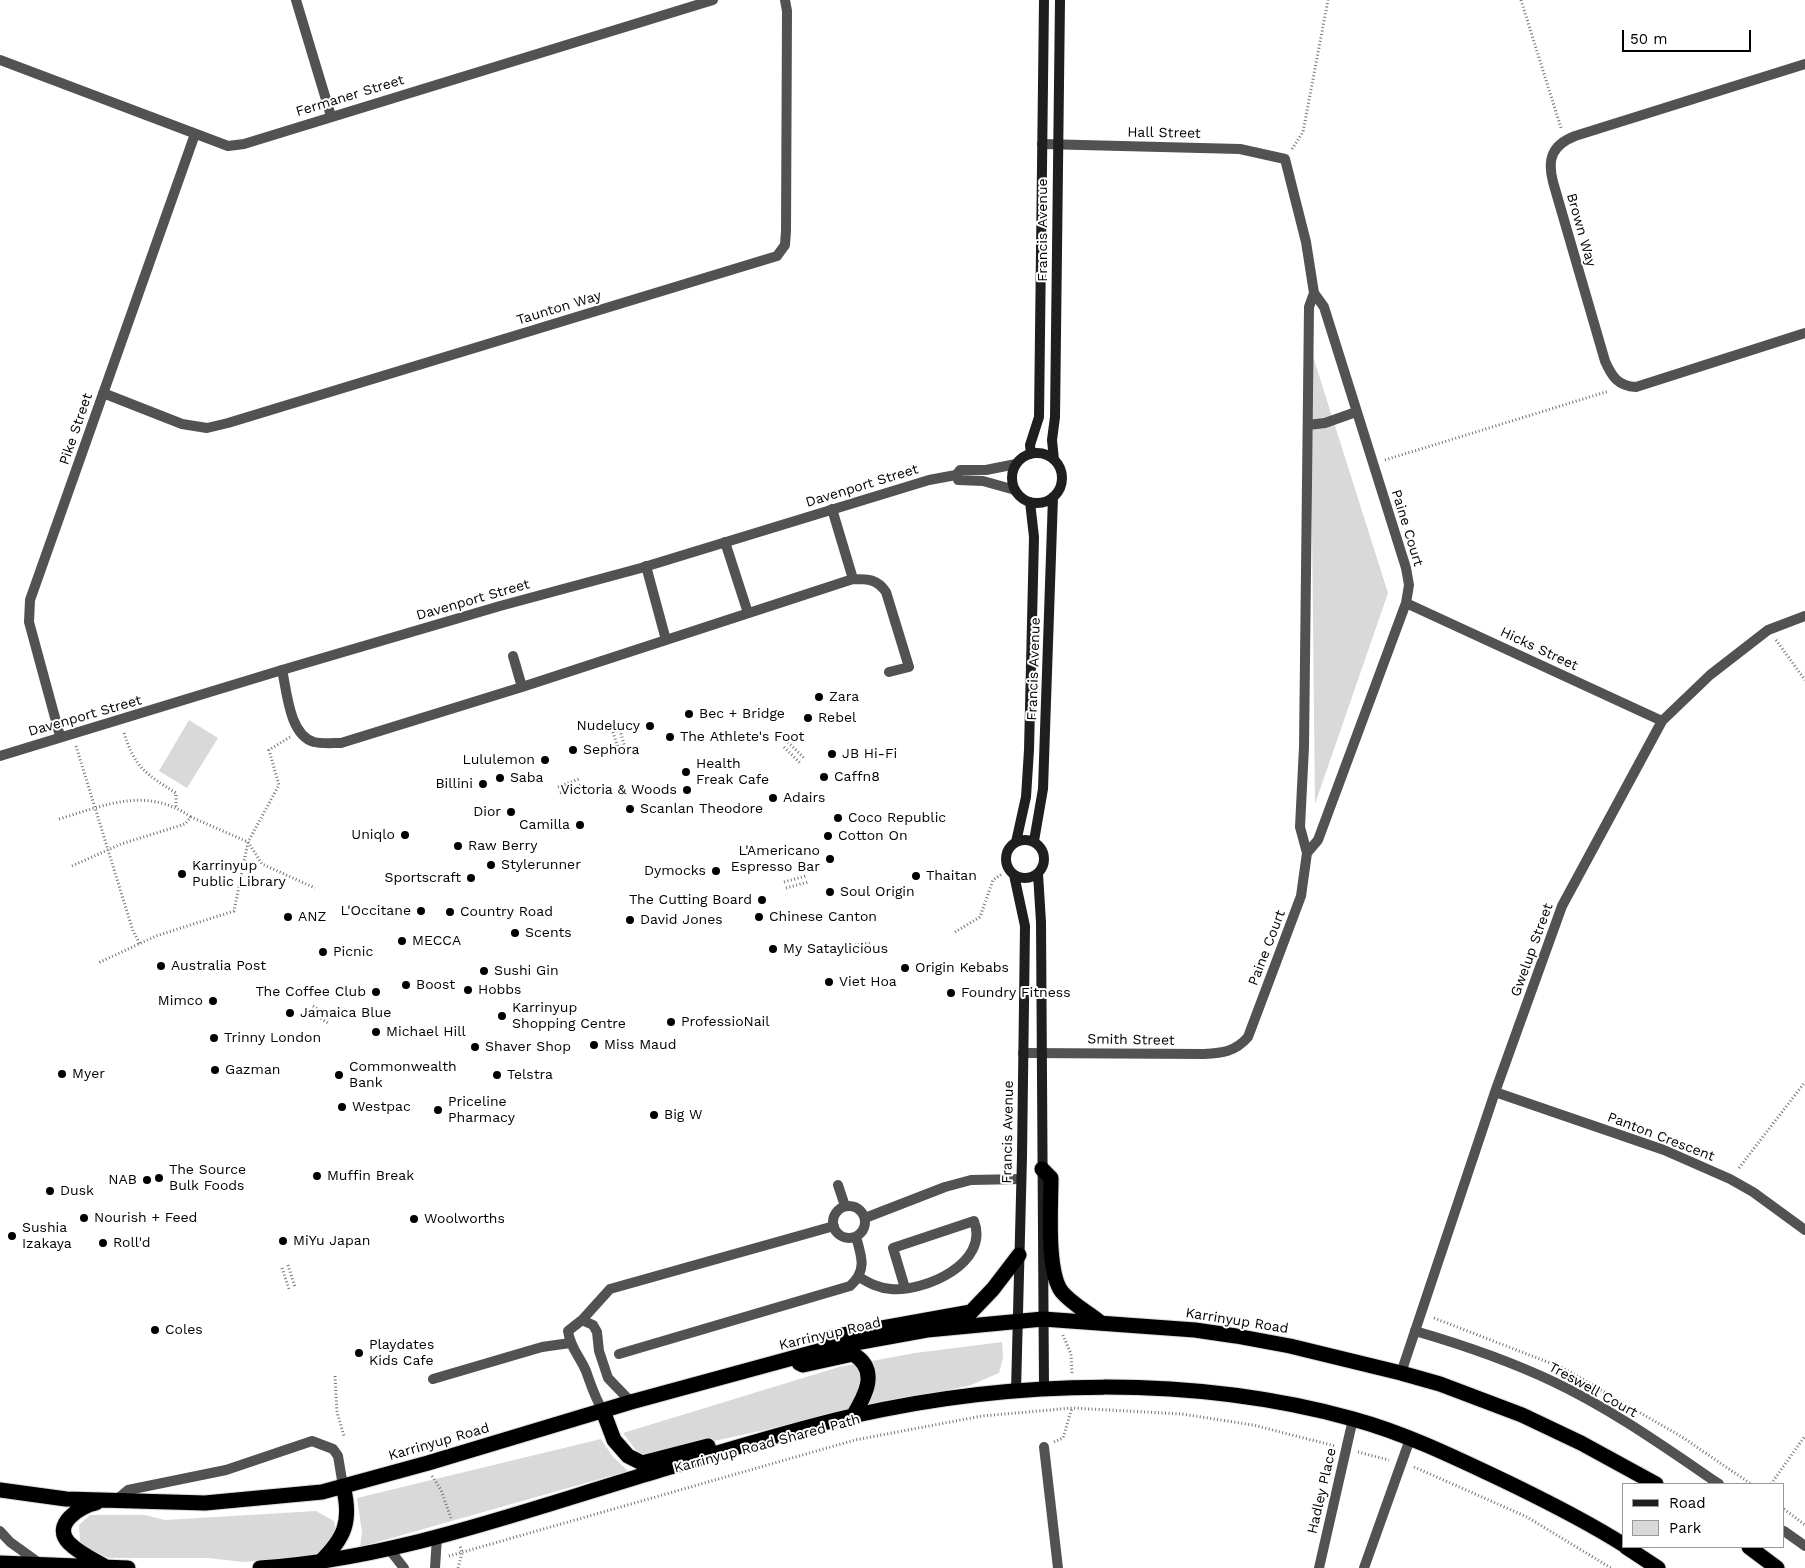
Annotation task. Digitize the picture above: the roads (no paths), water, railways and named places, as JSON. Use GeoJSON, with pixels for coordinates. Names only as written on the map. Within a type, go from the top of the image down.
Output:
{"type":"FeatureCollection","features":[{"type":"Feature","properties":{"kind":"highway"},"geometry":{"type":"LineString","coordinates":[[1042,1169],[1051,1178],[1052,1264],[1055,1278],[1060,1290],[1070,1301],[1101,1324]]}},
{"type":"Feature","properties":{"kind":"highway"},"geometry":{"type":"LineString","coordinates":[[853,1416],[867,1393],[868,1379],[858,1357],[852,1354],[803,1365],[788,1359],[799,1346],[858,1331],[971,1312],[993,1289],[1019,1255]]}},
{"type":"Feature","properties":{"kind":"highway","name":"Karrinyup Road"},"geometry":{"type":"LineString","coordinates":[[0,1490],[66,1499],[205,1503],[322,1492],[428,1463],[603,1412],[631,1402],[833,1346],[927,1330],[1043,1319],[1195,1330],[1236,1336],[1290,1346],[1401,1373],[1440,1384],[1522,1415],[1581,1443],[1654,1483]]}},
{"type":"Feature","properties":{"kind":"highway"},"geometry":{"type":"LineString","coordinates":[[260,1568],[319,1563],[437,1537],[748,1444],[853,1416],[1016,1391],[1073,1388],[1146,1388],[1224,1393],[1291,1404],[1353,1419],[1410,1439],[1474,1466],[1562,1509],[1622,1544]]}},
{"type":"Feature","properties":{"kind":"highway"},"geometry":{"type":"LineString","coordinates":[[603,1412],[614,1440],[628,1456],[642,1463],[732,1440],[748,1444]]}},
{"type":"Feature","properties":{"kind":"highway"},"geometry":{"type":"LineString","coordinates":[[319,1563],[336,1546],[344,1530],[348,1506],[343,1486]]}},
{"type":"Feature","properties":{"kind":"highway"},"geometry":{"type":"LineString","coordinates":[[106,1567],[70,1545],[66,1540],[64,1528],[70,1515],[78,1510],[93,1503],[116,1500]]}},
{"type":"Feature","properties":{"kind":"highway"},"geometry":{"type":"LineString","coordinates":[[1628,1548],[1658,1568]]}},
{"type":"Feature","properties":{"kind":"highway"},"geometry":{"type":"LineString","coordinates":[[1751,1548],[1778,1568]]}},
{"type":"Feature","properties":{"kind":"highway"},"geometry":{"type":"LineString","coordinates":[[0,1563],[128,1568]]}},
{"type":"Feature","properties":{"kind":"street"},"geometry":{"type":"LineString","coordinates":[[296,0],[331,116]]}},
{"type":"Feature","properties":{"kind":"street","name":"Fermaner Street"},"geometry":{"type":"LineString","coordinates":[[0,60],[228,146],[244,144],[713,0]]}},
{"type":"Feature","properties":{"kind":"street","name":"Taunton Way"},"geometry":{"type":"LineString","coordinates":[[104,393],[182,424],[207,428],[777,256],[785,245],[786,231],[785,0]]}},
{"type":"Feature","properties":{"kind":"street","name":"Francis Avenue"},"geometry":{"type":"LineString","coordinates":[[1031,454],[1030,444],[1038,417],[1045,56],[1044,0]]}},
{"type":"Feature","properties":{"kind":"street","name":"Francis Avenue"},"geometry":{"type":"LineString","coordinates":[[1054,460],[1052,440],[1055,417],[1060,0]]}},
{"type":"Feature","properties":{"kind":"street","name":"Brown Way"},"geometry":{"type":"LineString","coordinates":[[1805,64],[1564,140],[1552,153],[1550,172],[1605,361],[1616,381],[1624,386],[1636,387],[1805,333]]}},
{"type":"Feature","properties":{"kind":"street","name":"Pike Street"},"geometry":{"type":"LineString","coordinates":[[60,736],[29,622],[30,600],[195,134]]}},
{"type":"Feature","properties":{"kind":"street","name":"Hall Street"},"geometry":{"type":"LineString","coordinates":[[1042,144],[1240,149],[1285,159]]}},
{"type":"Feature","properties":{"kind":"street","name":"Paine Court"},"geometry":{"type":"LineString","coordinates":[[1285,159],[1306,242],[1314,293],[1324,307],[1406,568],[1409,585],[1406,602],[1318,840],[1307,853]]}},
{"type":"Feature","properties":{"kind":"street","name":"Paine Court"},"geometry":{"type":"LineString","coordinates":[[1238,1048],[1248,1037],[1302,896],[1307,853],[1300,827],[1304,747],[1309,306],[1314,293]]}},
{"type":"Feature","properties":{"kind":"street"},"geometry":{"type":"LineString","coordinates":[[1308,425],[1325,423],[1356,412]]}},
{"type":"Feature","properties":{"kind":"street"},"geometry":{"type":"LineString","coordinates":[[1031,454],[1047,455],[1054,460],[1062,474],[1058,490],[1053,497],[1046,501],[1030,502],[1014,490],[1012,477],[1016,464],[1031,454]]}},
{"type":"Feature","properties":{"kind":"street","name":"Davenport Street"},"geometry":{"type":"LineString","coordinates":[[0,756],[60,736],[114,722],[282,670],[646,566],[930,480],[956,475],[960,470],[986,470],[1016,464]]}},
{"type":"Feature","properties":{"kind":"street","name":"Davenport Street"},"geometry":{"type":"LineString","coordinates":[[956,475],[958,480],[983,481],[1014,490]]}},
{"type":"Feature","properties":{"kind":"street","name":"Francis Avenue"},"geometry":{"type":"LineString","coordinates":[[1034,842],[1043,789],[1053,497]]}},
{"type":"Feature","properties":{"kind":"street","name":"Francis Avenue"},"geometry":{"type":"LineString","coordinates":[[1016,1391],[1025,926],[1011,872],[1006,864],[1007,852],[1016,842],[1026,797],[1029,750],[1034,537],[1030,502]]}},
{"type":"Feature","properties":{"kind":"street"},"geometry":{"type":"LineString","coordinates":[[832,510],[853,579]]}},
{"type":"Feature","properties":{"kind":"street"},"geometry":{"type":"LineString","coordinates":[[725,542],[748,614]]}},
{"type":"Feature","properties":{"kind":"street"},"geometry":{"type":"LineString","coordinates":[[646,566],[666,640]]}},
{"type":"Feature","properties":{"kind":"street"},"geometry":{"type":"LineString","coordinates":[[282,670],[295,724],[300,731],[307,739],[316,742],[341,743],[522,687],[853,579],[875,581],[880,583],[886,592],[909,667],[889,672]]}},
{"type":"Feature","properties":{"kind":"street","name":"Hicks Street"},"geometry":{"type":"LineString","coordinates":[[1406,602],[1662,721]]}},
{"type":"Feature","properties":{"kind":"street","name":"Gwelup Street"},"geometry":{"type":"LineString","coordinates":[[1401,1373],[1496,1092],[1562,906],[1662,721],[1710,675],[1768,630],[1805,616]]}},
{"type":"Feature","properties":{"kind":"street"},"geometry":{"type":"LineString","coordinates":[[513,656],[522,687]]}},
{"type":"Feature","properties":{"kind":"street"},"geometry":{"type":"LineString","coordinates":[[1011,872],[1026,879],[1038,874],[1042,869],[1045,857],[1040,846],[1034,842],[1022,840],[1016,842]]}},
{"type":"Feature","properties":{"kind":"street"},"geometry":{"type":"LineString","coordinates":[[1038,874],[1041,922],[1044,1389]]}},
{"type":"Feature","properties":{"kind":"street","name":"Smith Street"},"geometry":{"type":"LineString","coordinates":[[1023,1053],[1204,1054],[1222,1053],[1238,1048]]}},
{"type":"Feature","properties":{"kind":"street","name":"Panton Crescent"},"geometry":{"type":"LineString","coordinates":[[1496,1092],[1664,1150],[1730,1179],[1753,1192],[1805,1230]]}},
{"type":"Feature","properties":{"kind":"street"},"geometry":{"type":"LineString","coordinates":[[865,1218],[945,1187],[971,1180],[1021,1179]]}},
{"type":"Feature","properties":{"kind":"street"},"geometry":{"type":"LineString","coordinates":[[838,1185],[845,1206]]}},
{"type":"Feature","properties":{"kind":"street"},"geometry":{"type":"LineString","coordinates":[[845,1206],[856,1207],[865,1218],[864,1230],[856,1237],[850,1239],[840,1236],[834,1226],[836,1212],[845,1206]]}},
{"type":"Feature","properties":{"kind":"street"},"geometry":{"type":"LineString","coordinates":[[859,1276],[874,1286],[892,1289],[904,1288],[916,1287],[941,1278],[971,1255],[976,1240],[977,1228],[974,1221],[893,1248],[904,1288]]}},
{"type":"Feature","properties":{"kind":"street"},"geometry":{"type":"LineString","coordinates":[[603,1412],[592,1394],[585,1370],[570,1343],[568,1331],[582,1320],[610,1289],[834,1226]]}},
{"type":"Feature","properties":{"kind":"street"},"geometry":{"type":"LineString","coordinates":[[619,1354],[850,1286],[859,1276],[863,1260],[856,1237]]}},
{"type":"Feature","properties":{"kind":"street"},"geometry":{"type":"LineString","coordinates":[[582,1320],[593,1324],[597,1332],[599,1351],[608,1378],[631,1402]]}},
{"type":"Feature","properties":{"kind":"street","name":"Treswell Court"},"geometry":{"type":"LineString","coordinates":[[1415,1331],[1444,1340],[1554,1382],[1616,1417],[1717,1483]]}},
{"type":"Feature","properties":{"kind":"street"},"geometry":{"type":"LineString","coordinates":[[433,1379],[542,1347],[570,1343]]}},
{"type":"Feature","properties":{"kind":"street","name":"Hadley Place"},"geometry":{"type":"LineString","coordinates":[[1319,1568],[1353,1419]]}},
{"type":"Feature","properties":{"kind":"street"},"geometry":{"type":"LineString","coordinates":[[1364,1568],[1410,1439]]}},
{"type":"Feature","properties":{"kind":"street"},"geometry":{"type":"LineString","coordinates":[[116,1500],[128,1490],[226,1470],[312,1441],[333,1449],[338,1456],[343,1486]]}},
{"type":"Feature","properties":{"kind":"street"},"geometry":{"type":"LineString","coordinates":[[1044,1447],[1058,1568]]}},
{"type":"Feature","properties":{"kind":"street"},"geometry":{"type":"LineString","coordinates":[[0,1531],[10,1542],[43,1565]]}},
{"type":"Feature","properties":{"kind":"street"},"geometry":{"type":"LineString","coordinates":[[1785,1531],[1805,1546]]}},
{"type":"Feature","properties":{"kind":"street"},"geometry":{"type":"LineString","coordinates":[[436,1568],[437,1537]]}},
{"type":"Feature","properties":{"kind":"street"},"geometry":{"type":"LineString","coordinates":[[389,1549],[404,1568]]}},
{"type":"Feature","properties":{"kind":"place","name":"Zara"},"geometry":{"type":"Point","coordinates":[819,697]}},
{"type":"Feature","properties":{"kind":"place","name":"Bec + Bridge"},"geometry":{"type":"Point","coordinates":[689,714]}},
{"type":"Feature","properties":{"kind":"place","name":"Rebel"},"geometry":{"type":"Point","coordinates":[808,718]}},
{"type":"Feature","properties":{"kind":"place","name":"Nudelucy"},"geometry":{"type":"Point","coordinates":[650,726]}},
{"type":"Feature","properties":{"kind":"place","name":"The Athlete's Foot"},"geometry":{"type":"Point","coordinates":[670,737]}},
{"type":"Feature","properties":{"kind":"place","name":"Sephora"},"geometry":{"type":"Point","coordinates":[573,750]}},
{"type":"Feature","properties":{"kind":"place","name":"JB Hi-Fi"},"geometry":{"type":"Point","coordinates":[832,754]}},
{"type":"Feature","properties":{"kind":"place","name":"Lululemon"},"geometry":{"type":"Point","coordinates":[545,760]}},
{"type":"Feature","properties":{"kind":"place","name":"Health Freak Cafe"},"geometry":{"type":"Point","coordinates":[686,772]}},
{"type":"Feature","properties":{"kind":"place","name":"Caffn8"},"geometry":{"type":"Point","coordinates":[824,777]}},
{"type":"Feature","properties":{"kind":"place","name":"Saba"},"geometry":{"type":"Point","coordinates":[500,778]}},
{"type":"Feature","properties":{"kind":"place","name":"Billini"},"geometry":{"type":"Point","coordinates":[483,784]}},
{"type":"Feature","properties":{"kind":"place","name":"Victoria & Woods"},"geometry":{"type":"Point","coordinates":[687,790]}},
{"type":"Feature","properties":{"kind":"place","name":"Adairs"},"geometry":{"type":"Point","coordinates":[773,798]}},
{"type":"Feature","properties":{"kind":"place","name":"Scanlan Theodore"},"geometry":{"type":"Point","coordinates":[630,809]}},
{"type":"Feature","properties":{"kind":"place","name":"Dior"},"geometry":{"type":"Point","coordinates":[511,812]}},
{"type":"Feature","properties":{"kind":"place","name":"Coco Republic"},"geometry":{"type":"Point","coordinates":[838,818]}},
{"type":"Feature","properties":{"kind":"place","name":"Camilla"},"geometry":{"type":"Point","coordinates":[580,825]}},
{"type":"Feature","properties":{"kind":"place","name":"Uniqlo"},"geometry":{"type":"Point","coordinates":[405,835]}},
{"type":"Feature","properties":{"kind":"place","name":"Cotton On"},"geometry":{"type":"Point","coordinates":[828,836]}},
{"type":"Feature","properties":{"kind":"place","name":"Raw Berry"},"geometry":{"type":"Point","coordinates":[458,846]}},
{"type":"Feature","properties":{"kind":"place","name":"L'Americano Espresso Bar"},"geometry":{"type":"Point","coordinates":[830,859]}},
{"type":"Feature","properties":{"kind":"place","name":"Stylerunner"},"geometry":{"type":"Point","coordinates":[491,865]}},
{"type":"Feature","properties":{"kind":"place","name":"Dymocks"},"geometry":{"type":"Point","coordinates":[716,871]}},
{"type":"Feature","properties":{"kind":"place","name":"Karrinyup Public Library"},"geometry":{"type":"Point","coordinates":[182,874]}},
{"type":"Feature","properties":{"kind":"place","name":"Thaitan"},"geometry":{"type":"Point","coordinates":[916,876]}},
{"type":"Feature","properties":{"kind":"place","name":"Sportscraft"},"geometry":{"type":"Point","coordinates":[471,878]}},
{"type":"Feature","properties":{"kind":"place","name":"Soul Origin"},"geometry":{"type":"Point","coordinates":[830,892]}},
{"type":"Feature","properties":{"kind":"place","name":"The Cutting Board"},"geometry":{"type":"Point","coordinates":[762,900]}},
{"type":"Feature","properties":{"kind":"place","name":"L'Occitane"},"geometry":{"type":"Point","coordinates":[421,911]}},
{"type":"Feature","properties":{"kind":"place","name":"Country Road"},"geometry":{"type":"Point","coordinates":[450,912]}},
{"type":"Feature","properties":{"kind":"place","name":"ANZ"},"geometry":{"type":"Point","coordinates":[288,917]}},
{"type":"Feature","properties":{"kind":"place","name":"Chinese Canton"},"geometry":{"type":"Point","coordinates":[759,917]}},
{"type":"Feature","properties":{"kind":"place","name":"David Jones"},"geometry":{"type":"Point","coordinates":[630,920]}},
{"type":"Feature","properties":{"kind":"place","name":"Scents"},"geometry":{"type":"Point","coordinates":[515,933]}},
{"type":"Feature","properties":{"kind":"place","name":"MECCA"},"geometry":{"type":"Point","coordinates":[402,941]}},
{"type":"Feature","properties":{"kind":"place","name":"My Sataylicious"},"geometry":{"type":"Point","coordinates":[773,949]}},
{"type":"Feature","properties":{"kind":"place","name":"Picnic"},"geometry":{"type":"Point","coordinates":[323,952]}},
{"type":"Feature","properties":{"kind":"place","name":"Australia Post"},"geometry":{"type":"Point","coordinates":[161,966]}},
{"type":"Feature","properties":{"kind":"place","name":"Origin Kebabs"},"geometry":{"type":"Point","coordinates":[905,968]}},
{"type":"Feature","properties":{"kind":"place","name":"Sushi Gin"},"geometry":{"type":"Point","coordinates":[484,971]}},
{"type":"Feature","properties":{"kind":"place","name":"Viet Hoa"},"geometry":{"type":"Point","coordinates":[829,982]}},
{"type":"Feature","properties":{"kind":"place","name":"Boost"},"geometry":{"type":"Point","coordinates":[406,985]}},
{"type":"Feature","properties":{"kind":"place","name":"Hobbs"},"geometry":{"type":"Point","coordinates":[468,990]}},
{"type":"Feature","properties":{"kind":"place","name":"The Coffee Club"},"geometry":{"type":"Point","coordinates":[376,992]}},
{"type":"Feature","properties":{"kind":"place","name":"Foundry Fitness"},"geometry":{"type":"Point","coordinates":[951,993]}},
{"type":"Feature","properties":{"kind":"place","name":"Mimco"},"geometry":{"type":"Point","coordinates":[213,1001]}},
{"type":"Feature","properties":{"kind":"place","name":"Jamaica Blue"},"geometry":{"type":"Point","coordinates":[290,1013]}},
{"type":"Feature","properties":{"kind":"place","name":"Karrinyup Shopping Centre"},"geometry":{"type":"Point","coordinates":[502,1016]}},
{"type":"Feature","properties":{"kind":"place","name":"ProfessioNail"},"geometry":{"type":"Point","coordinates":[671,1022]}},
{"type":"Feature","properties":{"kind":"place","name":"Michael Hill"},"geometry":{"type":"Point","coordinates":[376,1032]}},
{"type":"Feature","properties":{"kind":"place","name":"Trinny London"},"geometry":{"type":"Point","coordinates":[214,1038]}},
{"type":"Feature","properties":{"kind":"place","name":"Miss Maud"},"geometry":{"type":"Point","coordinates":[594,1045]}},
{"type":"Feature","properties":{"kind":"place","name":"Shaver Shop"},"geometry":{"type":"Point","coordinates":[475,1047]}},
{"type":"Feature","properties":{"kind":"place","name":"Gazman"},"geometry":{"type":"Point","coordinates":[215,1070]}},
{"type":"Feature","properties":{"kind":"place","name":"Myer"},"geometry":{"type":"Point","coordinates":[62,1074]}},
{"type":"Feature","properties":{"kind":"place","name":"Commonwealth Bank"},"geometry":{"type":"Point","coordinates":[339,1075]}},
{"type":"Feature","properties":{"kind":"place","name":"Telstra"},"geometry":{"type":"Point","coordinates":[497,1075]}},
{"type":"Feature","properties":{"kind":"place","name":"Westpac"},"geometry":{"type":"Point","coordinates":[342,1107]}},
{"type":"Feature","properties":{"kind":"place","name":"Priceline Pharmacy"},"geometry":{"type":"Point","coordinates":[438,1110]}},
{"type":"Feature","properties":{"kind":"place","name":"Big W"},"geometry":{"type":"Point","coordinates":[654,1115]}},
{"type":"Feature","properties":{"kind":"place","name":"Muffin Break"},"geometry":{"type":"Point","coordinates":[317,1176]}},
{"type":"Feature","properties":{"kind":"place","name":"The Source Bulk Foods"},"geometry":{"type":"Point","coordinates":[159,1178]}},
{"type":"Feature","properties":{"kind":"place","name":"NAB"},"geometry":{"type":"Point","coordinates":[147,1180]}},
{"type":"Feature","properties":{"kind":"place","name":"Dusk"},"geometry":{"type":"Point","coordinates":[50,1191]}},
{"type":"Feature","properties":{"kind":"place","name":"Nourish + Feed"},"geometry":{"type":"Point","coordinates":[84,1218]}},
{"type":"Feature","properties":{"kind":"place","name":"Woolworths"},"geometry":{"type":"Point","coordinates":[414,1219]}},
{"type":"Feature","properties":{"kind":"place","name":"Sushia Izakaya"},"geometry":{"type":"Point","coordinates":[12,1236]}},
{"type":"Feature","properties":{"kind":"place","name":"MiYu Japan"},"geometry":{"type":"Point","coordinates":[283,1241]}},
{"type":"Feature","properties":{"kind":"place","name":"Roll'd"},"geometry":{"type":"Point","coordinates":[103,1243]}},
{"type":"Feature","properties":{"kind":"place","name":"Coles"},"geometry":{"type":"Point","coordinates":[155,1330]}},
{"type":"Feature","properties":{"kind":"place","name":"Playdates Kids Cafe"},"geometry":{"type":"Point","coordinates":[359,1353]}}]}
